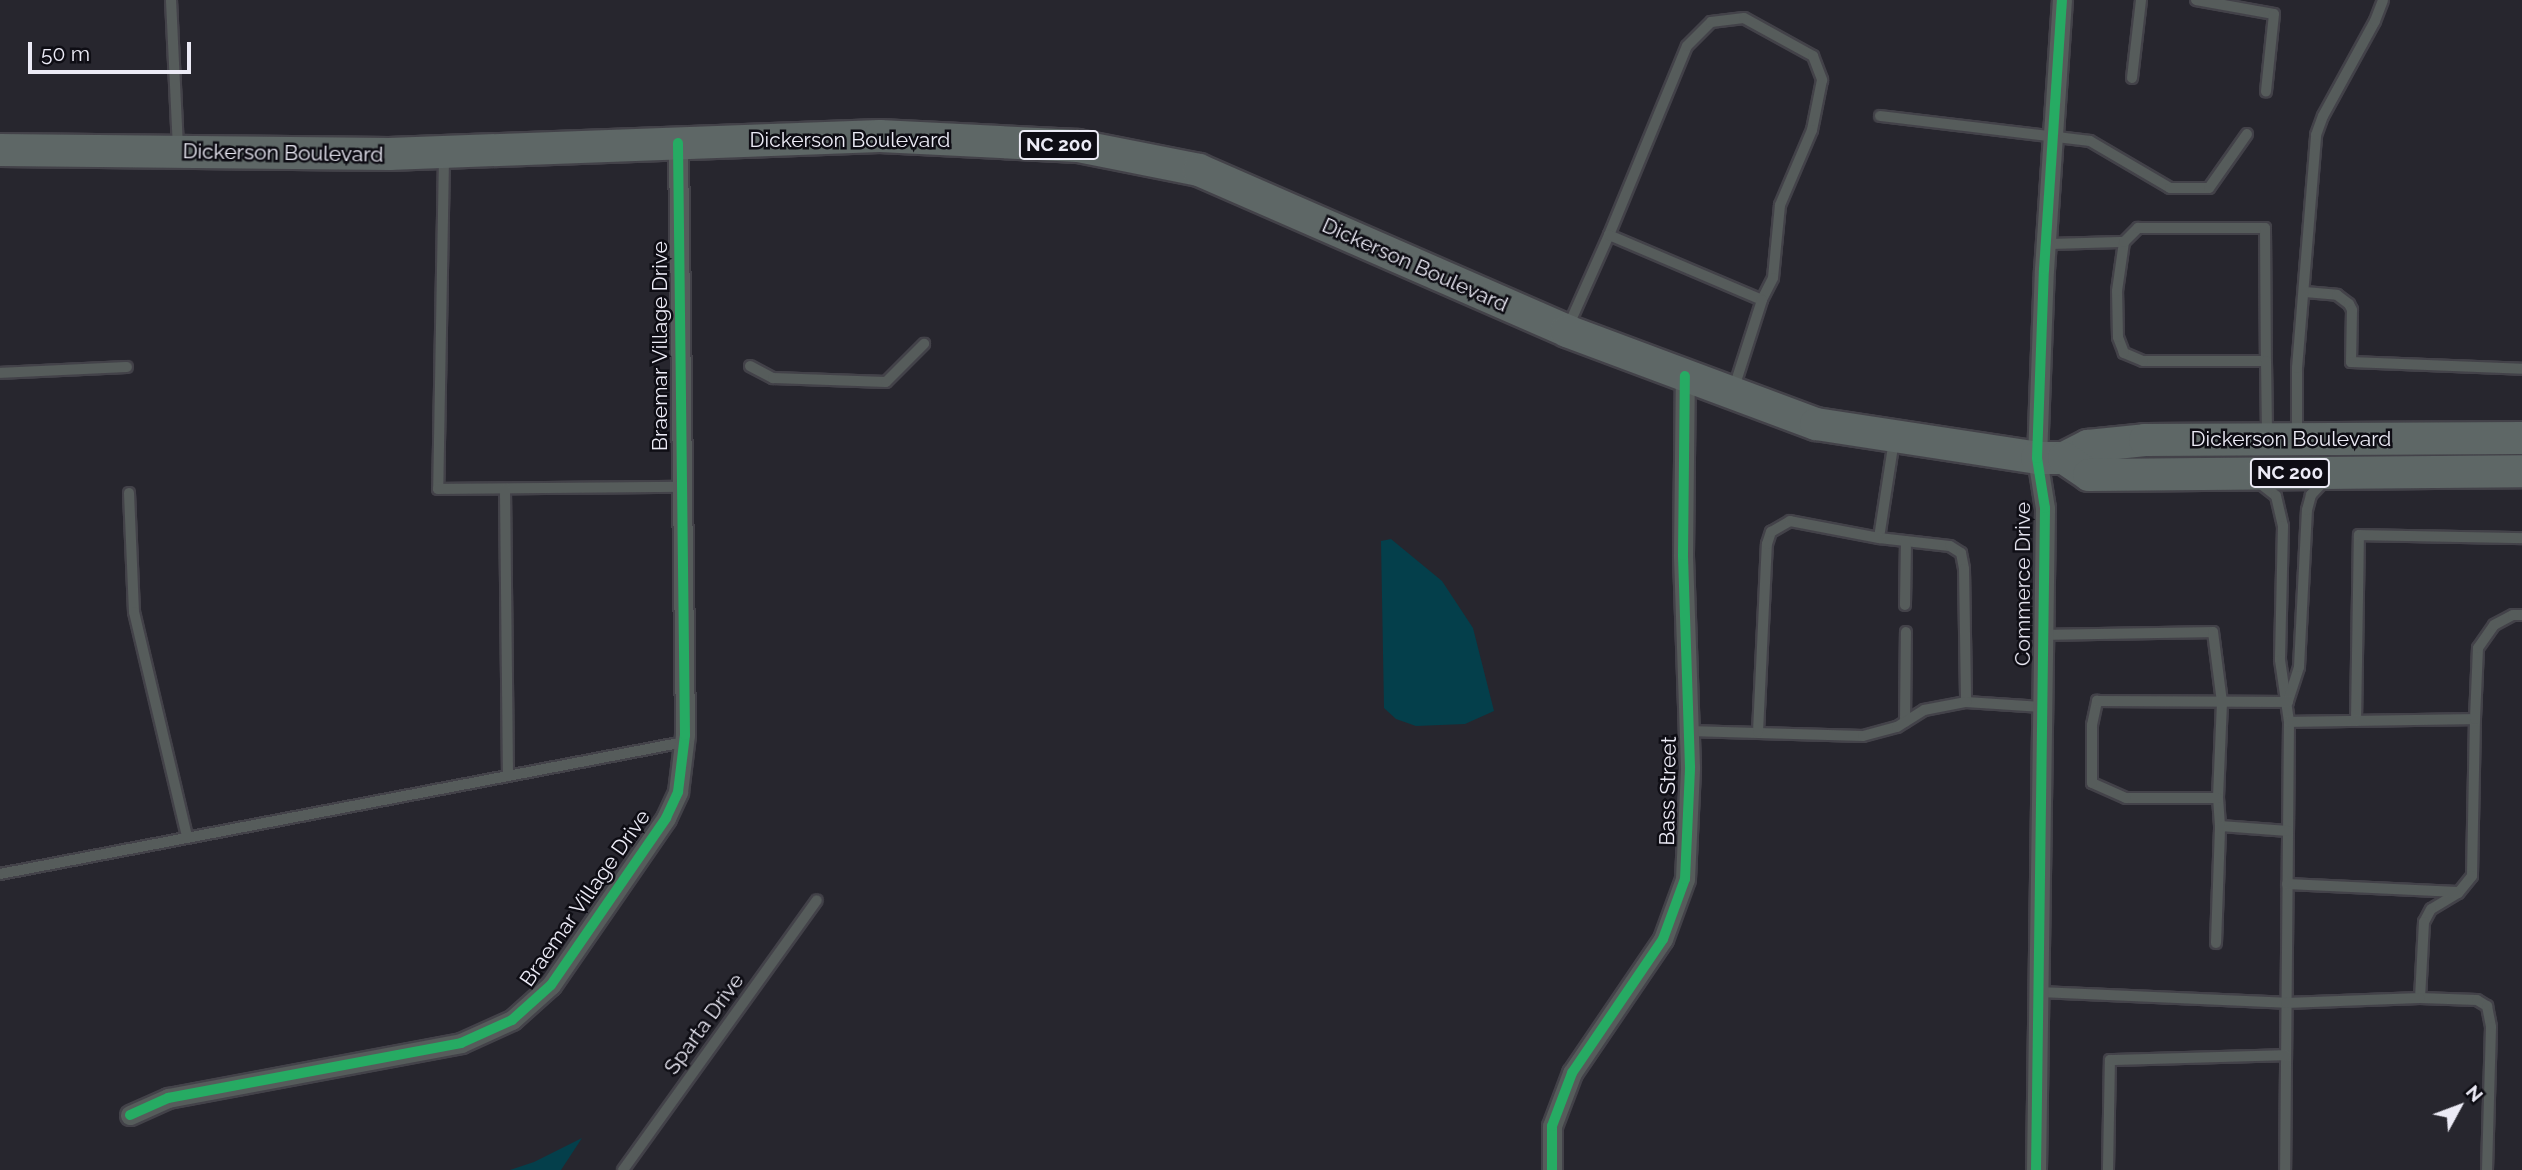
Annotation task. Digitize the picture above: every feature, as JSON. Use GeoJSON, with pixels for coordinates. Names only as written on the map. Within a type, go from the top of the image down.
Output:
{"type":"FeatureCollection","features":[{"type":"Feature","properties":{"kind":"main road","name":"Dickerson Boulevard"},"geometry":{"type":"LineString","coordinates":[[0,150],[444,153],[880,135],[1078,146],[1199,170],[1567,331],[1816,424],[2050,458],[2089,475],[2522,471]]}},
{"type":"Feature","properties":{"kind":"main road","name":"Dickerson Boulevard"},"geometry":{"type":"LineString","coordinates":[[2050,458],[2088,446],[2145,440],[2522,438]]}},
{"type":"Feature","properties":{"kind":"street","name":"Commerce Drive"},"geometry":{"type":"LineString","coordinates":[[2036,1170],[2045,508],[2050,458],[2046,244],[2062,0]]}},
{"type":"Feature","properties":{"kind":"street","name":"Braemar Village Drive"},"geometry":{"type":"LineString","coordinates":[[130,1115],[168,1098],[461,1043],[512,1020],[551,985],[644,854],[678,792],[684,742],[678,143]]}},
{"type":"Feature","properties":{"kind":"street","name":"Bass Street"},"geometry":{"type":"LineString","coordinates":[[1552,1170],[1552,1126],[1572,1073],[1662,939],[1685,879],[1688,732],[1684,555],[1685,376]]}},
{"type":"Feature","properties":{"kind":"lane"},"geometry":{"type":"LineString","coordinates":[[171,0],[178,152]]}},
{"type":"Feature","properties":{"kind":"lane"},"geometry":{"type":"LineString","coordinates":[[2132,78],[2141,0]]}},
{"type":"Feature","properties":{"kind":"lane"},"geometry":{"type":"LineString","coordinates":[[2196,0],[2274,14],[2266,92]]}},
{"type":"Feature","properties":{"kind":"lane"},"geometry":{"type":"LineString","coordinates":[[2282,439],[2297,368],[2316,135],[2323,116],[2375,21],[2383,0]]}},
{"type":"Feature","properties":{"kind":"lane"},"geometry":{"type":"LineString","coordinates":[[1567,331],[1686,46],[1711,22],[1744,18],[1813,56],[1822,80],[1815,118],[1780,205],[1773,278],[1762,300],[1732,394]]}},
{"type":"Feature","properties":{"kind":"lane"},"geometry":{"type":"LineString","coordinates":[[1880,116],[2090,141],[2170,188],[2209,187],[2247,134]]}},
{"type":"Feature","properties":{"kind":"lane"},"geometry":{"type":"LineString","coordinates":[[444,153],[438,489],[680,487]]}},
{"type":"Feature","properties":{"kind":"lane"},"geometry":{"type":"LineString","coordinates":[[2266,361],[2143,361],[2124,353],[2118,337],[2117,291],[2124,242],[2138,228],[2265,228],[2266,361],[2282,439]]}},
{"type":"Feature","properties":{"kind":"lane"},"geometry":{"type":"LineString","coordinates":[[1609,235],[1762,300]]}},
{"type":"Feature","properties":{"kind":"lane"},"geometry":{"type":"LineString","coordinates":[[2046,244],[2124,242]]}},
{"type":"Feature","properties":{"kind":"lane"},"geometry":{"type":"LineString","coordinates":[[2305,292],[2337,295],[2349,304],[2352,310],[2351,362],[2522,369]]}},
{"type":"Feature","properties":{"kind":"lane"},"geometry":{"type":"LineString","coordinates":[[750,366],[773,379],[886,382],[924,345]]}},
{"type":"Feature","properties":{"kind":"lane"},"geometry":{"type":"LineString","coordinates":[[0,373],[127,367]]}},
{"type":"Feature","properties":{"kind":"lane"},"geometry":{"type":"LineString","coordinates":[[1879,538],[1894,436]]}},
{"type":"Feature","properties":{"kind":"lane"},"geometry":{"type":"LineString","coordinates":[[2246,473],[2276,496],[2283,526],[2280,660],[2289,722],[2285,1170]]}},
{"type":"Feature","properties":{"kind":"lane"},"geometry":{"type":"LineString","coordinates":[[2288,702],[2299,667],[2307,510],[2311,495],[2332,473]]}},
{"type":"Feature","properties":{"kind":"lane"},"geometry":{"type":"LineString","coordinates":[[505,489],[508,774]]}},
{"type":"Feature","properties":{"kind":"lane"},"geometry":{"type":"LineString","coordinates":[[129,493],[134,612],[187,837]]}},
{"type":"Feature","properties":{"kind":"lane"},"geometry":{"type":"LineString","coordinates":[[1758,732],[1767,544],[1771,532],[1790,521],[1879,538],[1950,546],[1961,553],[1964,569],[1966,702]]}},
{"type":"Feature","properties":{"kind":"lane"},"geometry":{"type":"LineString","coordinates":[[2356,721],[2359,535],[2522,538]]}},
{"type":"Feature","properties":{"kind":"lane"},"geometry":{"type":"LineString","coordinates":[[1905,605],[1906,541]]}},
{"type":"Feature","properties":{"kind":"lane"},"geometry":{"type":"LineString","coordinates":[[2420,998],[2424,922],[2431,909],[2458,892],[2472,876],[2478,648],[2494,625],[2513,615],[2522,615]]}},
{"type":"Feature","properties":{"kind":"lane"},"geometry":{"type":"LineString","coordinates":[[1905,722],[1906,632]]}},
{"type":"Feature","properties":{"kind":"lane"},"geometry":{"type":"LineString","coordinates":[[2043,635],[2213,632],[2222,702],[2216,943]]}},
{"type":"Feature","properties":{"kind":"lane"},"geometry":{"type":"LineString","coordinates":[[2218,798],[2126,798],[2092,783],[2092,725],[2096,701],[2288,702]]}},
{"type":"Feature","properties":{"kind":"lane"},"geometry":{"type":"LineString","coordinates":[[1688,732],[1863,736],[1885,731],[1924,710],[1966,702],[2042,707]]}},
{"type":"Feature","properties":{"kind":"lane"},"geometry":{"type":"LineString","coordinates":[[2289,722],[2475,719]]}},
{"type":"Feature","properties":{"kind":"lane"},"geometry":{"type":"LineString","coordinates":[[0,874],[684,742]]}},
{"type":"Feature","properties":{"kind":"lane"},"geometry":{"type":"LineString","coordinates":[[2220,826],[2288,831]]}},
{"type":"Feature","properties":{"kind":"lane"},"geometry":{"type":"LineString","coordinates":[[2287,884],[2458,892]]}},
{"type":"Feature","properties":{"kind":"lane","name":"Sparta Drive"},"geometry":{"type":"LineString","coordinates":[[623,1170],[817,900]]}},
{"type":"Feature","properties":{"kind":"lane"},"geometry":{"type":"LineString","coordinates":[[2039,992],[2286,1003],[2420,998],[2477,1000],[2487,1006],[2491,1027],[2487,1170]]}},
{"type":"Feature","properties":{"kind":"lane"},"geometry":{"type":"LineString","coordinates":[[2108,1170],[2110,1059],[2286,1055]]}},
{"type":"Feature","properties":{"kind":"water"},"geometry":{"type":"Polygon","coordinates":[[[1391,539],[1442,581],[1473,628],[1494,711],[1465,724],[1416,726],[1396,719],[1384,708],[1381,541],[1391,539]]]}},
{"type":"Feature","properties":{"kind":"water"},"geometry":{"type":"Polygon","coordinates":[[[582,1138],[561,1170],[510,1170],[534,1162],[582,1138]]]}},
{"type":"Feature","properties":{"kind":"cycle path"},"geometry":{"type":"LineString","coordinates":[[2036,1170],[2045,508],[2037,458],[2044,270],[2062,0]]}},
{"type":"Feature","properties":{"kind":"cycle path"},"geometry":{"type":"LineString","coordinates":[[130,1115],[168,1098],[461,1043],[512,1020],[551,985],[666,818],[678,792],[685,735],[678,143]]}},
{"type":"Feature","properties":{"kind":"cycle path"},"geometry":{"type":"LineString","coordinates":[[1552,1170],[1552,1126],[1572,1073],[1663,939],[1685,879],[1690,767],[1683,555],[1685,376]]}}]}
